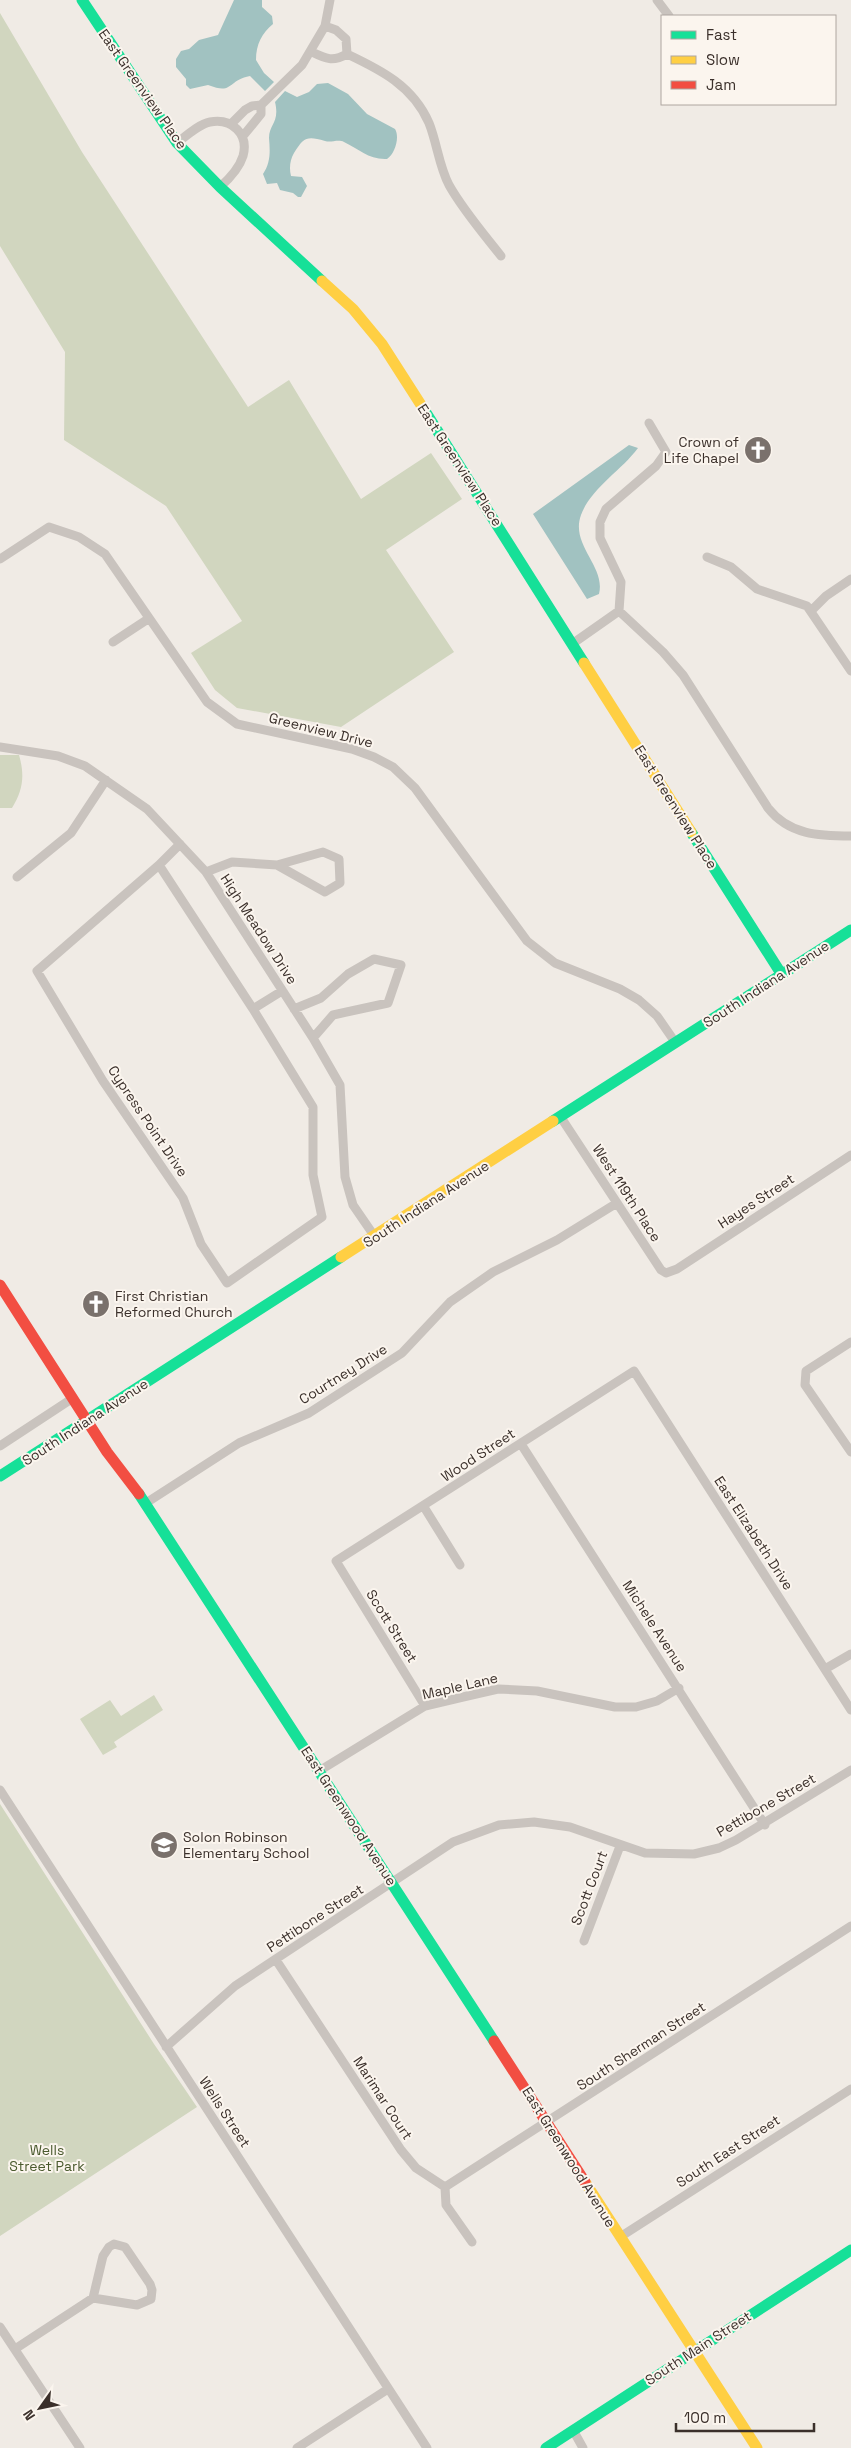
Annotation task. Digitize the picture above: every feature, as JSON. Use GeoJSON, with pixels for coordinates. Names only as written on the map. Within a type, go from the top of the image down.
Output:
{"type":"FeatureCollection","features":[{"type":"Feature","properties":{"kind":"street","name":"East Greenview Place"},"geometry":{"type":"LineString","coordinates":[[82,0],[177,143],[220,188],[353,309],[382,344],[782,974]]}},
{"type":"Feature","properties":{"kind":"street"},"geometry":{"type":"LineString","coordinates":[[231,124],[245,110],[252,106],[261,105],[302,65],[312,52],[325,26],[330,0]]}},
{"type":"Feature","properties":{"kind":"street"},"geometry":{"type":"LineString","coordinates":[[657,0],[668,15]]}},
{"type":"Feature","properties":{"kind":"street"},"geometry":{"type":"LineString","coordinates":[[325,26],[336,30],[346,38],[347,54]]}},
{"type":"Feature","properties":{"kind":"street"},"geometry":{"type":"LineString","coordinates":[[312,52],[327,60],[337,60],[347,54]]}},
{"type":"Feature","properties":{"kind":"street"},"geometry":{"type":"LineString","coordinates":[[347,54],[379,69],[405,87],[419,104],[429,124],[449,184],[501,256]]}},
{"type":"Feature","properties":{"kind":"street"},"geometry":{"type":"LineString","coordinates":[[220,188],[233,174],[243,156],[243,136],[261,114],[261,105]]}},
{"type":"Feature","properties":{"kind":"street"},"geometry":{"type":"LineString","coordinates":[[177,143],[208,122],[231,124],[243,136]]}},
{"type":"Feature","properties":{"kind":"street"},"geometry":{"type":"LineString","coordinates":[[619,611],[621,582],[600,538],[599,527],[606,509],[656,466],[666,452],[649,423]]}},
{"type":"Feature","properties":{"kind":"street","name":"Greenview Drive"},"geometry":{"type":"LineString","coordinates":[[0,559],[49,527],[79,536],[105,554],[207,702],[237,724],[352,749],[374,757],[393,767],[415,788],[527,941],[555,963],[620,989],[639,1000],[657,1016],[676,1042]]}},
{"type":"Feature","properties":{"kind":"street"},"geometry":{"type":"LineString","coordinates":[[707,557],[731,568],[758,589],[801,603],[812,610],[851,671]]}},
{"type":"Feature","properties":{"kind":"street"},"geometry":{"type":"LineString","coordinates":[[812,610],[826,596],[851,579]]}},
{"type":"Feature","properties":{"kind":"street"},"geometry":{"type":"LineString","coordinates":[[572,644],[619,611]]}},
{"type":"Feature","properties":{"kind":"street"},"geometry":{"type":"LineString","coordinates":[[619,611],[663,652],[683,675],[768,808],[779,820],[805,833],[851,836]]}},
{"type":"Feature","properties":{"kind":"street"},"geometry":{"type":"LineString","coordinates":[[113,642],[148,619]]}},
{"type":"Feature","properties":{"kind":"street","name":"High Meadow Drive"},"geometry":{"type":"LineString","coordinates":[[0,738],[0,747],[58,756],[85,766],[147,809],[206,872],[313,1038],[340,1086],[345,1177],[353,1205],[375,1237]]}},
{"type":"Feature","properties":{"kind":"street"},"geometry":{"type":"LineString","coordinates":[[17,877],[71,833],[106,780]]}},
{"type":"Feature","properties":{"kind":"street"},"geometry":{"type":"LineString","coordinates":[[159,865],[180,844]]}},
{"type":"Feature","properties":{"kind":"street"},"geometry":{"type":"LineString","coordinates":[[206,872],[232,862],[277,864],[323,852],[339,859],[340,883],[325,892],[277,864]]}},
{"type":"Feature","properties":{"kind":"street","name":"Cypress Point Drive"},"geometry":{"type":"LineString","coordinates":[[159,865],[253,1009],[313,1107],[314,1175],[322,1217],[227,1283],[202,1244],[183,1198],[103,1081],[37,971],[159,865]]}},
{"type":"Feature","properties":{"kind":"street","name":"South Indiana Avenue"},"geometry":{"type":"LineString","coordinates":[[0,1476],[851,930]]}},
{"type":"Feature","properties":{"kind":"street"},"geometry":{"type":"LineString","coordinates":[[294,1009],[321,998],[348,974],[374,959],[401,965],[388,1003],[333,1015],[313,1038]]}},
{"type":"Feature","properties":{"kind":"street"},"geometry":{"type":"LineString","coordinates":[[253,1009],[282,991]]}},
{"type":"Feature","properties":{"kind":"street","name":"West 119th Place"},"geometry":{"type":"LineString","coordinates":[[560,1116],[661,1270],[666,1273],[676,1269]]}},
{"type":"Feature","properties":{"kind":"street","name":"Hayes Street"},"geometry":{"type":"LineString","coordinates":[[676,1269],[851,1156]]}},
{"type":"Feature","properties":{"kind":"street","name":"Courtney Drive"},"geometry":{"type":"LineString","coordinates":[[146,1503],[239,1443],[309,1413],[402,1353],[450,1302],[493,1272],[557,1240],[617,1203]]}},
{"type":"Feature","properties":{"kind":"street","name":"East Greenwood Avenue"},"geometry":{"type":"LineString","coordinates":[[0,1285],[107,1452],[146,1503],[757,2448]]}},
{"type":"Feature","properties":{"kind":"street"},"geometry":{"type":"LineString","coordinates":[[851,1342],[806,1371],[805,1385],[851,1452]]}},
{"type":"Feature","properties":{"kind":"street","name":"Wood Street"},"geometry":{"type":"LineString","coordinates":[[336,1561],[424,1507],[634,1371]]}},
{"type":"Feature","properties":{"kind":"street","name":"East Elizabeth Drive"},"geometry":{"type":"LineString","coordinates":[[634,1371],[851,1710]]}},
{"type":"Feature","properties":{"kind":"street"},"geometry":{"type":"LineString","coordinates":[[0,1446],[73,1398]]}},
{"type":"Feature","properties":{"kind":"street","name":"Michele Avenue"},"geometry":{"type":"LineString","coordinates":[[521,1444],[765,1825]]}},
{"type":"Feature","properties":{"kind":"street"},"geometry":{"type":"LineString","coordinates":[[424,1507],[460,1565]]}},
{"type":"Feature","properties":{"kind":"street","name":"Scott Street"},"geometry":{"type":"LineString","coordinates":[[336,1561],[425,1706]]}},
{"type":"Feature","properties":{"kind":"street"},"geometry":{"type":"LineString","coordinates":[[825,1669],[851,1654]]}},
{"type":"Feature","properties":{"kind":"street","name":"Maple Lane"},"geometry":{"type":"LineString","coordinates":[[319,1771],[425,1706],[498,1689],[537,1691],[615,1707],[636,1707],[657,1701],[679,1688]]}},
{"type":"Feature","properties":{"kind":"street","name":"Pettibone Street"},"geometry":{"type":"LineString","coordinates":[[166,2047],[235,1986],[453,1842],[499,1825],[534,1822],[570,1827],[620,1846],[645,1853],[694,1854],[719,1848],[765,1825],[851,1770]]}},
{"type":"Feature","properties":{"kind":"street","name":"Wells Street"},"geometry":{"type":"LineString","coordinates":[[0,1790],[427,2448]]}},
{"type":"Feature","properties":{"kind":"street","name":"Scott Court"},"geometry":{"type":"LineString","coordinates":[[584,1941],[620,1846]]}},
{"type":"Feature","properties":{"kind":"street","name":"South Sherman Street"},"geometry":{"type":"LineString","coordinates":[[445,2187],[548,2123],[851,1926]]}},
{"type":"Feature","properties":{"kind":"street","name":"Marimar Court"},"geometry":{"type":"LineString","coordinates":[[276,1960],[401,2150],[416,2168],[445,2187]]}},
{"type":"Feature","properties":{"kind":"street","name":"South East Street"},"geometry":{"type":"LineString","coordinates":[[620,2237],[851,2089]]}},
{"type":"Feature","properties":{"kind":"street"},"geometry":{"type":"LineString","coordinates":[[445,2187],[446,2205],[472,2242]]}},
{"type":"Feature","properties":{"kind":"street"},"geometry":{"type":"LineString","coordinates":[[14,2349],[93,2298],[106,2251],[114,2244],[125,2247],[150,2284],[152,2290],[150,2299],[136,2305],[93,2298]]}},
{"type":"Feature","properties":{"kind":"street","name":"South Main Street"},"geometry":{"type":"LineString","coordinates":[[546,2448],[851,2250]]}},
{"type":"Feature","properties":{"kind":"street"},"geometry":{"type":"LineString","coordinates":[[0,2327],[80,2448]]}},
{"type":"Feature","properties":{"kind":"street"},"geometry":{"type":"LineString","coordinates":[[296,2448],[388,2389]]}},
{"type":"Feature","properties":{"kind":"street"},"geometry":{"type":"LineString","coordinates":[[572,2430],[583,2448]]}},
{"type":"Feature","properties":{"kind":"green space"},"geometry":{"type":"Polygon","coordinates":[[[0,13],[82,152],[248,407],[289,380],[361,499],[431,453],[462,499],[386,550],[454,652],[341,727],[237,708],[215,690],[191,653],[242,621],[166,506],[64,440],[65,352],[0,246],[0,13]]]}},
{"type":"Feature","properties":{"kind":"green space"},"geometry":{"type":"Polygon","coordinates":[[[0,755],[19,755],[21,763],[21,789],[12,808],[0,808],[0,755]]]}},
{"type":"Feature","properties":{"kind":"green space"},"geometry":{"type":"Polygon","coordinates":[[[154,1695],[163,1710],[114,1742],[117,1747],[103,1755],[80,1719],[110,1700],[121,1716],[154,1695]]]}},
{"type":"Feature","properties":{"kind":"green space","name":"Wells Street Park"},"geometry":{"type":"Polygon","coordinates":[[[0,1804],[154,2044],[197,2107],[0,2236],[0,1804]]]}},
{"type":"Feature","properties":{"kind":"water"},"geometry":{"type":"Polygon","coordinates":[[[234,0],[262,0],[262,7],[272,16],[273,24],[260,39],[256,60],[264,73],[274,82],[265,91],[250,76],[242,78],[222,89],[208,85],[190,89],[186,85],[186,79],[176,67],[176,59],[181,51],[189,49],[199,40],[218,35],[234,0]]]}},
{"type":"Feature","properties":{"kind":"water"},"geometry":{"type":"Polygon","coordinates":[[[328,83],[348,94],[367,114],[395,129],[397,141],[390,157],[381,159],[369,156],[342,141],[310,138],[303,141],[294,153],[290,164],[291,176],[302,177],[307,186],[301,197],[280,190],[277,183],[267,184],[263,174],[269,161],[269,133],[276,115],[275,102],[285,91],[297,97],[309,92],[317,84],[328,83]]]}},
{"type":"Feature","properties":{"kind":"water"},"geometry":{"type":"Polygon","coordinates":[[[629,445],[638,448],[592,496],[581,515],[580,536],[598,574],[600,584],[599,594],[587,599],[533,514],[629,445]]]}},
{"type":"Feature","properties":{"kind":"traffic: fast"},"geometry":{"type":"LineString","coordinates":[[82,0],[177,143],[220,187],[322,281]]}},
{"type":"Feature","properties":{"kind":"traffic: fast"},"geometry":{"type":"LineString","coordinates":[[423,408],[584,663]]}},
{"type":"Feature","properties":{"kind":"traffic: fast"},"geometry":{"type":"LineString","coordinates":[[691,832],[782,975]]}},
{"type":"Feature","properties":{"kind":"traffic: fast"},"geometry":{"type":"LineString","coordinates":[[553,1121],[851,930]]}},
{"type":"Feature","properties":{"kind":"traffic: fast"},"geometry":{"type":"LineString","coordinates":[[0,1476],[341,1257]]}},
{"type":"Feature","properties":{"kind":"traffic: fast"},"geometry":{"type":"LineString","coordinates":[[139,1494],[494,2041]]}},
{"type":"Feature","properties":{"kind":"traffic: fast"},"geometry":{"type":"LineString","coordinates":[[546,2448],[851,2250]]}},
{"type":"Feature","properties":{"kind":"traffic: slow"},"geometry":{"type":"LineString","coordinates":[[322,281],[353,309],[382,344],[423,408]]}},
{"type":"Feature","properties":{"kind":"traffic: slow"},"geometry":{"type":"LineString","coordinates":[[584,663],[691,832]]}},
{"type":"Feature","properties":{"kind":"traffic: slow"},"geometry":{"type":"LineString","coordinates":[[341,1257],[553,1121]]}},
{"type":"Feature","properties":{"kind":"traffic: slow"},"geometry":{"type":"LineString","coordinates":[[585,2182],[757,2448]]}},
{"type":"Feature","properties":{"kind":"traffic: jam"},"geometry":{"type":"LineString","coordinates":[[0,1285],[107,1452],[139,1494]]}},
{"type":"Feature","properties":{"kind":"traffic: jam"},"geometry":{"type":"LineString","coordinates":[[494,2041],[585,2182]]}},
{"type":"Feature","properties":{"kind":"place","name":"Crown of Life Chapel"},"geometry":{"type":"Point","coordinates":[758,450]}},
{"type":"Feature","properties":{"kind":"place","name":"First Christian Reformed Church"},"geometry":{"type":"Point","coordinates":[96,1304]}},
{"type":"Feature","properties":{"kind":"place","name":"Solon Robinson Elementary School"},"geometry":{"type":"Point","coordinates":[164,1845]}}]}
